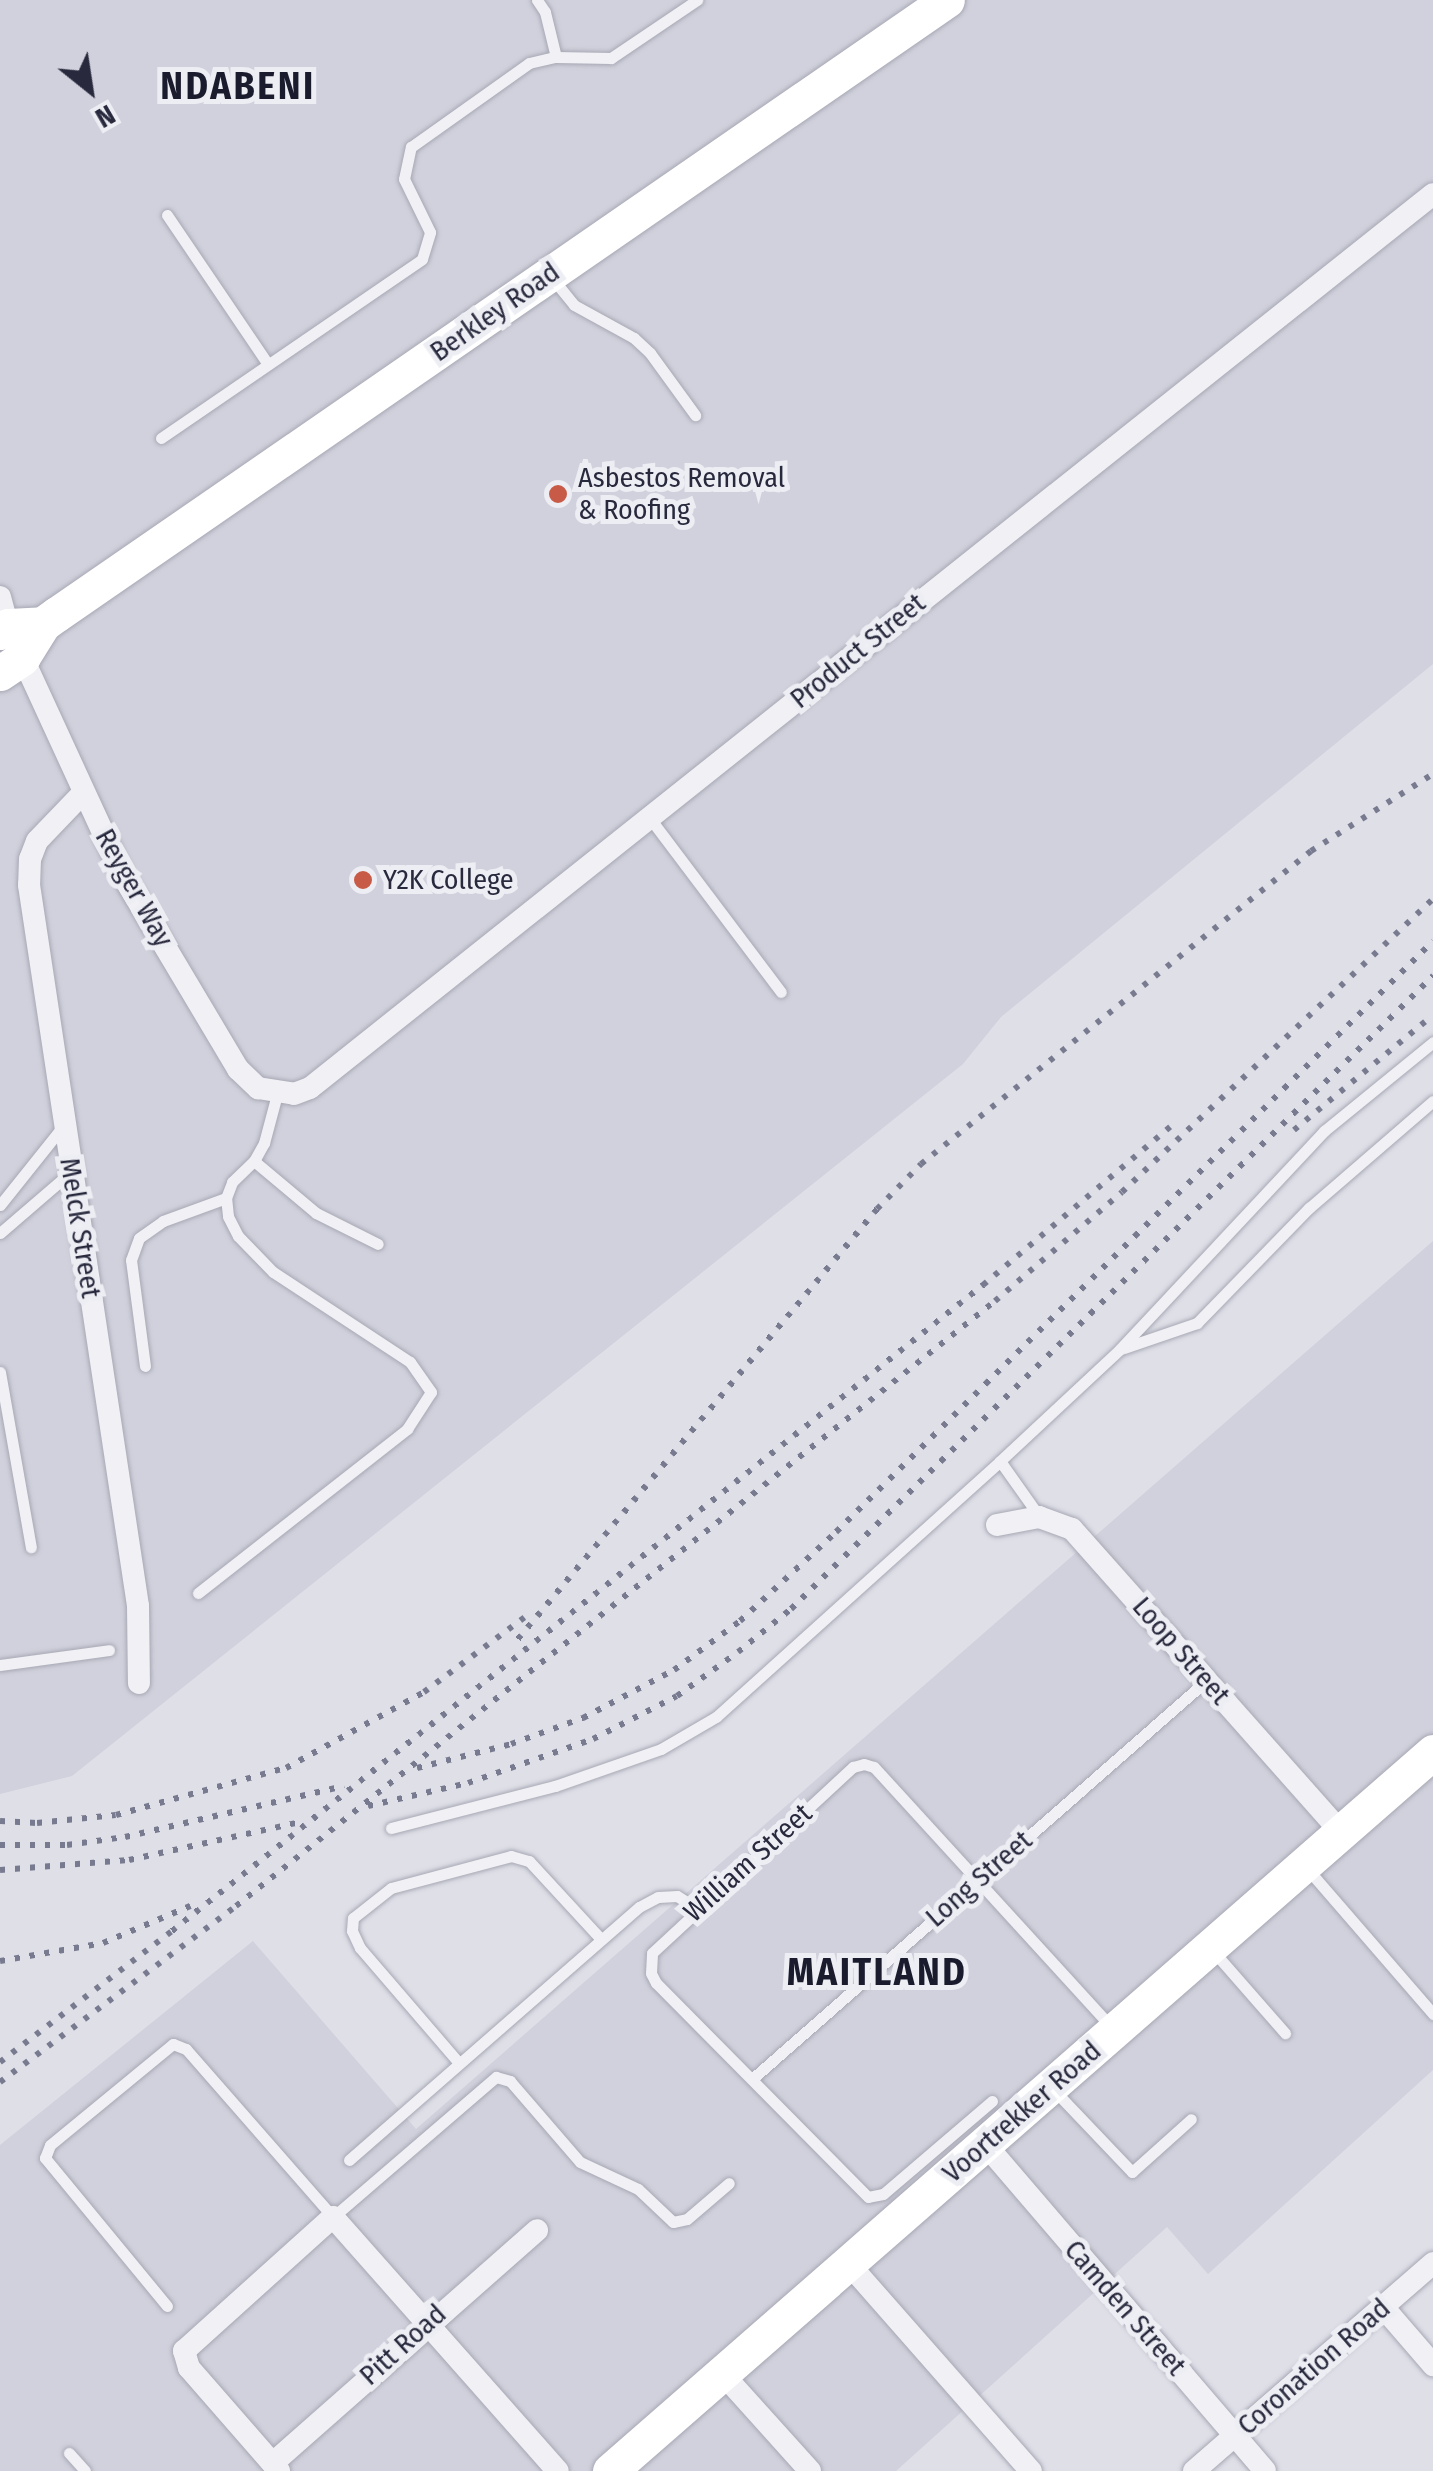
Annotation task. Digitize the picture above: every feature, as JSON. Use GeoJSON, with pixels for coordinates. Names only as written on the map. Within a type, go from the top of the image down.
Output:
{"type":"FeatureCollection","features":[{"type":"Feature","properties":{"kind":"main road","name":"Berkley Road"},"geometry":{"type":"LineString","coordinates":[[6,637],[43,624],[947,0]]}},
{"type":"Feature","properties":{"kind":"main road","name":"Voortrekker Road"},"geometry":{"type":"LineString","coordinates":[[610,2471],[1433,1752]]}},
{"type":"Feature","properties":{"kind":"street","name":"Product Street"},"geometry":{"type":"LineString","coordinates":[[277,1094],[310,1088],[1433,194]]}},
{"type":"Feature","properties":{"kind":"street","name":"Reyger Way"},"geometry":{"type":"LineString","coordinates":[[6,637],[123,876],[238,1068],[258,1088],[277,1094]]}},
{"type":"Feature","properties":{"kind":"street","name":"Melck Street"},"geometry":{"type":"LineString","coordinates":[[83,793],[49,827],[30,859],[29,885],[138,1606],[139,1683]]}},
{"type":"Feature","properties":{"kind":"street"},"geometry":{"type":"LineString","coordinates":[[997,1525],[1039,1516]]}},
{"type":"Feature","properties":{"kind":"street","name":"Loop Street"},"geometry":{"type":"LineString","coordinates":[[1039,1516],[1059,1521],[1087,1543],[1342,1833]]}},
{"type":"Feature","properties":{"kind":"street","name":"Camden Street"},"geometry":{"type":"LineString","coordinates":[[985,2144],[1266,2471]]}},
{"type":"Feature","properties":{"kind":"street"},"geometry":{"type":"LineString","coordinates":[[276,2467],[189,2368],[184,2351],[333,2216],[558,2471]]}},
{"type":"Feature","properties":{"kind":"street","name":"Pitt Road"},"geometry":{"type":"LineString","coordinates":[[276,2467],[428,2322],[537,2230]]}},
{"type":"Feature","properties":{"kind":"street"},"geometry":{"type":"LineString","coordinates":[[848,2263],[1030,2471]]}},
{"type":"Feature","properties":{"kind":"street","name":"Coronation Road"},"geometry":{"type":"LineString","coordinates":[[1194,2471],[1433,2263]]}},
{"type":"Feature","properties":{"kind":"street"},"geometry":{"type":"LineString","coordinates":[[1384,2307],[1433,2365]]}},
{"type":"Feature","properties":{"kind":"street"},"geometry":{"type":"LineString","coordinates":[[721,2372],[810,2471]]}},
{"type":"Feature","properties":{"kind":"lane"},"geometry":{"type":"LineString","coordinates":[[537,0],[545,12],[556,57]]}},
{"type":"Feature","properties":{"kind":"lane"},"geometry":{"type":"LineString","coordinates":[[161,438],[422,259],[430,232],[404,179],[411,147],[529,63],[556,57],[611,58],[697,0]]}},
{"type":"Feature","properties":{"kind":"lane"},"geometry":{"type":"LineString","coordinates":[[166,215],[268,364]]}},
{"type":"Feature","properties":{"kind":"lane"},"geometry":{"type":"LineString","coordinates":[[549,274],[574,305],[634,338],[650,353],[695,415]]}},
{"type":"Feature","properties":{"kind":"lane"},"geometry":{"type":"LineString","coordinates":[[649,818],[781,992]]}},
{"type":"Feature","properties":{"kind":"lane"},"geometry":{"type":"LineString","coordinates":[[391,1828],[555,1786],[661,1749],[716,1716],[1120,1350],[1324,1131],[1433,1042]]}},
{"type":"Feature","properties":{"kind":"lane"},"geometry":{"type":"LineString","coordinates":[[198,1594],[407,1429],[431,1392],[410,1362],[273,1272],[238,1236],[228,1216],[226,1198],[232,1182],[254,1160],[277,1094]]}},
{"type":"Feature","properties":{"kind":"lane"},"geometry":{"type":"LineString","coordinates":[[1120,1350],[1196,1323],[1309,1208],[1433,1102]]}},
{"type":"Feature","properties":{"kind":"lane"},"geometry":{"type":"LineString","coordinates":[[0,1205],[64,1124]]}},
{"type":"Feature","properties":{"kind":"lane"},"geometry":{"type":"LineString","coordinates":[[254,1160],[316,1213],[378,1244]]}},
{"type":"Feature","properties":{"kind":"lane"},"geometry":{"type":"LineString","coordinates":[[0,1233],[71,1172]]}},
{"type":"Feature","properties":{"kind":"lane"},"geometry":{"type":"LineString","coordinates":[[145,1366],[131,1260],[139,1238],[162,1222],[226,1198]]}},
{"type":"Feature","properties":{"kind":"lane"},"geometry":{"type":"LineString","coordinates":[[0,1372],[30,1546]]}},
{"type":"Feature","properties":{"kind":"lane"},"geometry":{"type":"LineString","coordinates":[[1000,1460],[1039,1516]]}},
{"type":"Feature","properties":{"kind":"lane"},"geometry":{"type":"LineString","coordinates":[[0,1665],[109,1650]]}},
{"type":"Feature","properties":{"kind":"lane","name":"Long Street"},"geometry":{"type":"LineString","coordinates":[[752,2080],[1207,1680]]}},
{"type":"Feature","properties":{"kind":"lane","name":"William Street"},"geometry":{"type":"LineString","coordinates":[[752,2080],[656,1984],[651,1972],[652,1952],[853,1767],[874,1767],[978,1880]]}},
{"type":"Feature","properties":{"kind":"lane"},"geometry":{"type":"LineString","coordinates":[[459,2063],[360,1948],[352,1931],[353,1918],[391,1888],[511,1856],[529,1861],[601,1940]]}},
{"type":"Feature","properties":{"kind":"lane"},"geometry":{"type":"LineString","coordinates":[[1305,1866],[1433,2014]]}},
{"type":"Feature","properties":{"kind":"lane"},"geometry":{"type":"LineString","coordinates":[[978,1880],[1116,2032]]}},
{"type":"Feature","properties":{"kind":"lane"},"geometry":{"type":"LineString","coordinates":[[349,2160],[639,1906],[658,1897],[677,1896],[696,1908]]}},
{"type":"Feature","properties":{"kind":"lane"},"geometry":{"type":"LineString","coordinates":[[1211,1948],[1285,2034]]}},
{"type":"Feature","properties":{"kind":"lane"},"geometry":{"type":"LineString","coordinates":[[167,2306],[44,2158],[50,2144],[166,2048],[180,2045],[186,2049],[333,2216],[496,2077],[510,2082],[580,2162],[638,2190],[673,2222],[687,2219],[730,2183]]}},
{"type":"Feature","properties":{"kind":"lane"},"geometry":{"type":"LineString","coordinates":[[752,2080],[868,2197],[883,2194],[992,2102]]}},
{"type":"Feature","properties":{"kind":"lane"},"geometry":{"type":"LineString","coordinates":[[1052,2087],[1132,2172],[1191,2119]]}},
{"type":"Feature","properties":{"kind":"lane"},"geometry":{"type":"LineString","coordinates":[[69,2453],[85,2471]]}},
{"type":"Feature","properties":{"kind":"shaded area"},"geometry":{"type":"Polygon","coordinates":[[[0,0],[1433,0],[1433,664],[1001,1017],[963,1064],[72,1776],[0,1794],[0,0]]]}},
{"type":"Feature","properties":{"kind":"shaded area"},"geometry":{"type":"Polygon","coordinates":[[[1433,1241],[1433,2070],[1208,2274],[1167,2227],[896,2471],[0,2471],[0,2145],[253,1941],[416,2129],[1433,1241]]]}},
{"type":"Feature","properties":{"kind":"railway"},"geometry":{"type":"LineString","coordinates":[[518,1639],[877,1209],[921,1164],[1311,851],[1433,774]]}},
{"type":"Feature","properties":{"kind":"railway"},"geometry":{"type":"LineString","coordinates":[[0,2082],[236,1906],[995,1301],[1122,1192],[1433,899]]}},
{"type":"Feature","properties":{"kind":"railway"},"geometry":{"type":"LineString","coordinates":[[417,1768],[511,1744],[583,1718],[674,1670],[740,1621],[836,1532],[1433,941]]}},
{"type":"Feature","properties":{"kind":"railway"},"geometry":{"type":"LineString","coordinates":[[368,1806],[468,1783],[593,1739],[677,1696],[738,1652],[791,1609],[1433,976]]}},
{"type":"Feature","properties":{"kind":"railway"},"geometry":{"type":"LineString","coordinates":[[1294,1130],[1433,1015]]}},
{"type":"Feature","properties":{"kind":"railway"},"geometry":{"type":"LineString","coordinates":[[0,2062],[172,1931],[983,1285],[1177,1121]]}},
{"type":"Feature","properties":{"kind":"railway"},"geometry":{"type":"LineString","coordinates":[[0,1821],[37,1823],[116,1815],[286,1768],[424,1692],[525,1617]]}},
{"type":"Feature","properties":{"kind":"railway"},"geometry":{"type":"LineString","coordinates":[[0,1845],[67,1845],[125,1837],[344,1786]]}},
{"type":"Feature","properties":{"kind":"railway"},"geometry":{"type":"LineString","coordinates":[[0,1870],[129,1860],[300,1822]]}},
{"type":"Feature","properties":{"kind":"railway"},"geometry":{"type":"LineString","coordinates":[[0,1961],[103,1943],[190,1906]]}},
{"type":"Feature","properties":{"kind":"place","name":"Asbestos Removal & Roofing"},"geometry":{"type":"Point","coordinates":[558,494]}},
{"type":"Feature","properties":{"kind":"place","name":"Y2K College"},"geometry":{"type":"Point","coordinates":[363,880]}},
{"type":"Feature","properties":{"kind":"district","name":"NDABENI"},"geometry":{"type":"Point","coordinates":[238,87]}},
{"type":"Feature","properties":{"kind":"district","name":"MAITLAND"},"geometry":{"type":"Point","coordinates":[877,1973]}}]}
